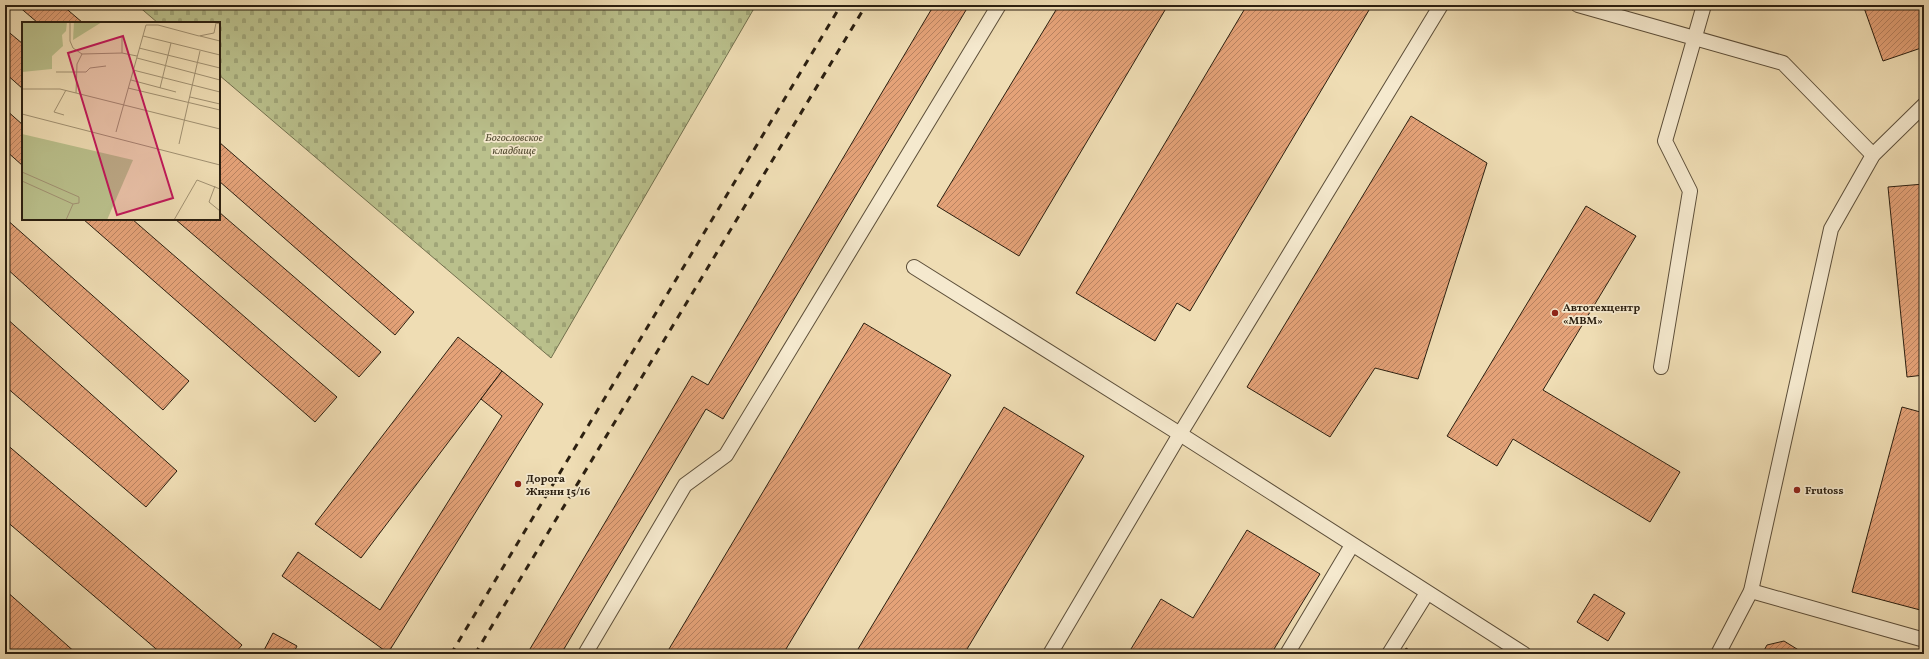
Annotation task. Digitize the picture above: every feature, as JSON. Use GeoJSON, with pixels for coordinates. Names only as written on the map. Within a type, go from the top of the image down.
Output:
{"type":"FeatureCollection","features":[{"type":"Feature","properties":{"kind":"lane"},"geometry":{"type":"LineString","coordinates":[[585,654],[685,485],[726,455],[999,5]]}},
{"type":"Feature","properties":{"kind":"lane"},"geometry":{"type":"LineString","coordinates":[[1050,654],[1180,434],[1441,5]]}},
{"type":"Feature","properties":{"kind":"lane"},"geometry":{"type":"LineString","coordinates":[[1578,5],[1783,63],[1873,155]]}},
{"type":"Feature","properties":{"kind":"lane"},"geometry":{"type":"LineString","coordinates":[[1661,366],[1690,191],[1665,141],[1704,5]]}},
{"type":"Feature","properties":{"kind":"lane"},"geometry":{"type":"LineString","coordinates":[[1718,654],[1751,591],[1831,230],[1873,155],[1924,105]]}},
{"type":"Feature","properties":{"kind":"lane"},"geometry":{"type":"LineString","coordinates":[[914,267],[1180,434],[1523,654]]}},
{"type":"Feature","properties":{"kind":"lane"},"geometry":{"type":"LineString","coordinates":[[1287,654],[1352,545]]}},
{"type":"Feature","properties":{"kind":"lane"},"geometry":{"type":"LineString","coordinates":[[1751,591],[1921,638]]}},
{"type":"Feature","properties":{"kind":"lane"},"geometry":{"type":"LineString","coordinates":[[1389,654],[1427,593]]}},
{"type":"Feature","properties":{"kind":"green space","name":"Богословское кладбище"},"geometry":{"type":"Polygon","coordinates":[[[137,5],[756,5],[551,358],[220,76],[220,22],[157,22],[137,5]]]}},
{"type":"Feature","properties":{"kind":"building"},"geometry":{"type":"Polygon","coordinates":[[[17,5],[62,5],[82,22],[37,22],[17,5]]]}},
{"type":"Feature","properties":{"kind":"building"},"geometry":{"type":"Polygon","coordinates":[[[934,5],[969,5],[723,419],[706,409],[561,654],[527,654],[692,376],[708,385],[934,5]]]}},
{"type":"Feature","properties":{"kind":"building"},"geometry":{"type":"Polygon","coordinates":[[[1059,5],[1168,5],[1019,256],[937,206],[1059,5]]]}},
{"type":"Feature","properties":{"kind":"building"},"geometry":{"type":"Polygon","coordinates":[[[1247,5],[1372,5],[1190,311],[1177,303],[1155,341],[1076,293],[1247,5]]]}},
{"type":"Feature","properties":{"kind":"building"},"geometry":{"type":"Polygon","coordinates":[[[1863,5],[1924,5],[1924,47],[1883,61],[1863,5]]]}},
{"type":"Feature","properties":{"kind":"building"},"geometry":{"type":"Polygon","coordinates":[[[5,29],[22,43],[22,88],[5,73],[5,29]]]}},
{"type":"Feature","properties":{"kind":"building"},"geometry":{"type":"Polygon","coordinates":[[[5,109],[22,124],[22,165],[5,150],[5,109]]]}},
{"type":"Feature","properties":{"kind":"building"},"geometry":{"type":"Polygon","coordinates":[[[1411,116],[1487,163],[1418,379],[1375,368],[1330,437],[1247,387],[1411,116]]]}},
{"type":"Feature","properties":{"kind":"building"},"geometry":{"type":"Polygon","coordinates":[[[220,143],[414,312],[395,335],[220,182],[220,143]]]}},
{"type":"Feature","properties":{"kind":"building"},"geometry":{"type":"Polygon","coordinates":[[[1924,184],[1924,375],[1907,377],[1888,187],[1924,184]]]}},
{"type":"Feature","properties":{"kind":"building","name":"Автотехцентр «МВМ»"},"geometry":{"type":"Polygon","coordinates":[[[1586,206],[1636,236],[1543,390],[1680,472],[1650,522],[1513,439],[1497,466],[1447,436],[1586,206]]]}},
{"type":"Feature","properties":{"kind":"building"},"geometry":{"type":"Polygon","coordinates":[[[220,213],[381,352],[359,377],[176,220],[220,220],[220,213]]]}},
{"type":"Feature","properties":{"kind":"building"},"geometry":{"type":"Polygon","coordinates":[[[5,218],[189,381],[163,410],[5,267],[5,218]]]}},
{"type":"Feature","properties":{"kind":"building"},"geometry":{"type":"Polygon","coordinates":[[[84,220],[133,220],[337,397],[315,422],[84,220]]]}},
{"type":"Feature","properties":{"kind":"building"},"geometry":{"type":"Polygon","coordinates":[[[5,317],[177,471],[146,507],[5,386],[5,317]]]}},
{"type":"Feature","properties":{"kind":"building"},"geometry":{"type":"Polygon","coordinates":[[[864,323],[951,375],[783,654],[666,654],[864,323]]]}},
{"type":"Feature","properties":{"kind":"building"},"geometry":{"type":"Polygon","coordinates":[[[458,337],[502,371],[361,558],[315,524],[458,337]]]}},
{"type":"Feature","properties":{"kind":"building"},"geometry":{"type":"Polygon","coordinates":[[[502,371],[543,404],[388,653],[282,576],[298,552],[380,610],[502,416],[481,399],[502,371]]]}},
{"type":"Feature","properties":{"kind":"building"},"geometry":{"type":"Polygon","coordinates":[[[1004,407],[1084,456],[964,654],[855,654],[1004,407]]]}},
{"type":"Feature","properties":{"kind":"building"},"geometry":{"type":"Polygon","coordinates":[[[1902,407],[1924,413],[1924,611],[1852,592],[1902,407]]]}},
{"type":"Feature","properties":{"kind":"building"},"geometry":{"type":"Polygon","coordinates":[[[5,443],[242,645],[234,654],[162,654],[5,520],[5,443]]]}},
{"type":"Feature","properties":{"kind":"building"},"geometry":{"type":"Polygon","coordinates":[[[1247,530],[1320,574],[1271,654],[1128,654],[1161,599],[1193,618],[1247,530]]]}},
{"type":"Feature","properties":{"kind":"building"},"geometry":{"type":"Polygon","coordinates":[[[5,590],[77,654],[5,654],[5,590]]]}},
{"type":"Feature","properties":{"kind":"building"},"geometry":{"type":"Polygon","coordinates":[[[1594,594],[1625,613],[1608,641],[1577,622],[1594,594]]]}},
{"type":"Feature","properties":{"kind":"building"},"geometry":{"type":"Polygon","coordinates":[[[273,633],[297,646],[293,654],[262,654],[273,633]]]}},
{"type":"Feature","properties":{"kind":"building"},"geometry":{"type":"Polygon","coordinates":[[[1784,641],[1805,654],[1762,654],[1767,645],[1784,641]]]}},
{"type":"Feature","properties":{"kind":"building"},"geometry":{"type":"Polygon","coordinates":[[[1406,648],[1416,654],[1403,654],[1406,648]]]}},
{"type":"Feature","properties":{"kind":"railway"},"geometry":{"type":"LineString","coordinates":[[451,654],[841,5]]}},
{"type":"Feature","properties":{"kind":"railway"},"geometry":{"type":"LineString","coordinates":[[475,654],[866,5]]}},
{"type":"Feature","properties":{"kind":"place","name":"Автотехцентр «МВМ»"},"geometry":{"type":"Point","coordinates":[1555,313]}},
{"type":"Feature","properties":{"kind":"place","name":"Дорога Жизни 15/16"},"geometry":{"type":"Point","coordinates":[518,484]}},
{"type":"Feature","properties":{"kind":"place","name":"Frutoss"},"geometry":{"type":"Point","coordinates":[1797,490]}}]}
